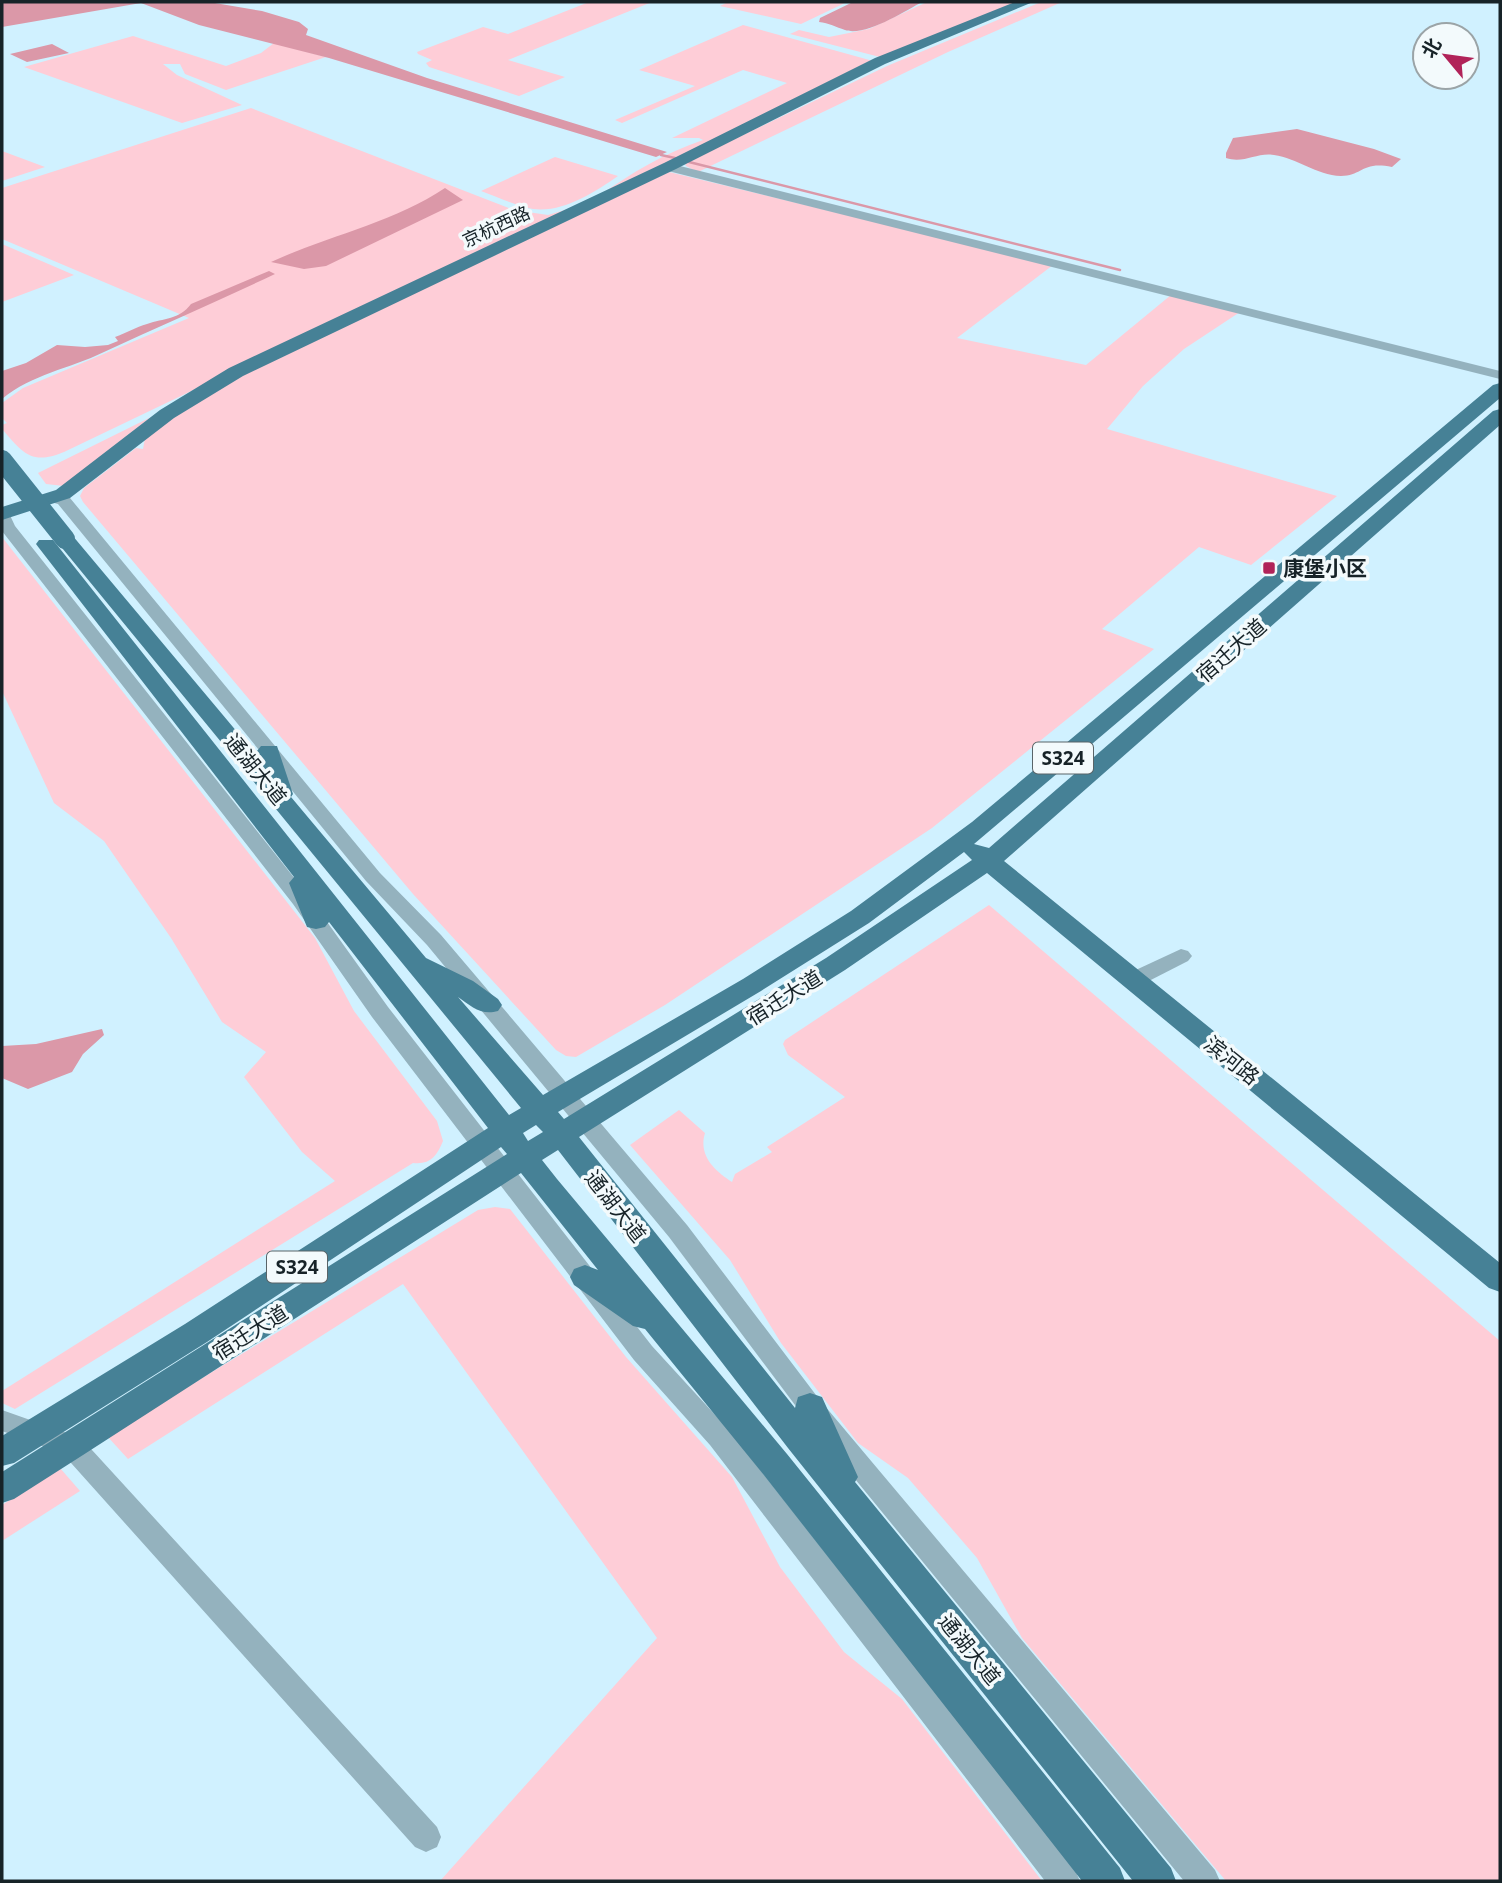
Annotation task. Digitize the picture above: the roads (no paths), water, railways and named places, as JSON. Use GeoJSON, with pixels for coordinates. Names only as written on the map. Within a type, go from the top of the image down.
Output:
{"type":"FeatureCollection","features":[{"type":"Feature","properties":{"kind":"main road","name":"京杭西路"},"geometry":{"type":"LineString","coordinates":[[2,514],[53,498],[74,486],[167,414],[236,372],[346,317],[668,167],[880,61],[1026,2]]}},
{"type":"Feature","properties":{"kind":"main road","name":"宿迁大道"},"geometry":{"type":"LineString","coordinates":[[2,1453],[196,1333],[494,1138],[752,985],[860,917],[962,842],[1500,389]]}},
{"type":"Feature","properties":{"kind":"main road","name":"宿迁大道"},"geometry":{"type":"LineString","coordinates":[[2,1489],[514,1164],[871,942],[988,860],[1500,415]]}},
{"type":"Feature","properties":{"kind":"main road"},"geometry":{"type":"LineString","coordinates":[[2,460],[56,542]]}},
{"type":"Feature","properties":{"kind":"main road"},"geometry":{"type":"LineString","coordinates":[[2,489],[56,542]]}},
{"type":"Feature","properties":{"kind":"main road","name":"通湖大道"},"geometry":{"type":"LineString","coordinates":[[56,542],[284,803],[475,1035],[552,1102],[573,1127],[637,1233],[1157,1881]]}},
{"type":"Feature","properties":{"kind":"main road","name":"通湖大道"},"geometry":{"type":"LineString","coordinates":[[56,542],[297,865],[442,1048],[494,1138],[514,1164],[591,1262],[664,1329],[775,1464],[1106,1881]]}},
{"type":"Feature","properties":{"kind":"main road"},"geometry":{"type":"LineString","coordinates":[[269,751],[284,803]]}},
{"type":"Feature","properties":{"kind":"main road","name":"滨河路"},"geometry":{"type":"LineString","coordinates":[[962,842],[988,860],[1500,1279]]}},
{"type":"Feature","properties":{"kind":"main road"},"geometry":{"type":"LineString","coordinates":[[297,865],[316,921]]}},
{"type":"Feature","properties":{"kind":"main road"},"geometry":{"type":"LineString","coordinates":[[413,960],[463,987],[488,1005]]}},
{"type":"Feature","properties":{"kind":"main road"},"geometry":{"type":"LineString","coordinates":[[442,1048],[458,1050],[471,1042],[475,1035]]}},
{"type":"Feature","properties":{"kind":"main road"},"geometry":{"type":"LineString","coordinates":[[591,1262],[596,1230],[606,1220],[621,1222],[637,1233]]}},
{"type":"Feature","properties":{"kind":"main road"},"geometry":{"type":"LineString","coordinates":[[810,1406],[849,1499]]}},
{"type":"Feature","properties":{"kind":"street"},"geometry":{"type":"LineString","coordinates":[[668,167],[1500,375]]}},
{"type":"Feature","properties":{"kind":"street"},"geometry":{"type":"LineString","coordinates":[[53,498],[64,501],[373,877],[434,940],[488,1005],[552,1102]]}},
{"type":"Feature","properties":{"kind":"street"},"geometry":{"type":"LineString","coordinates":[[2,514],[7,527],[316,921],[380,1012],[494,1138]]}},
{"type":"Feature","properties":{"kind":"street"},"geometry":{"type":"LineString","coordinates":[[1133,980],[1181,956]]}},
{"type":"Feature","properties":{"kind":"street"},"geometry":{"type":"LineString","coordinates":[[573,1127],[678,1231],[810,1406],[1204,1881]]}},
{"type":"Feature","properties":{"kind":"street"},"geometry":{"type":"LineString","coordinates":[[591,1262],[643,1353],[719,1437],[1064,1881]]}},
{"type":"Feature","properties":{"kind":"street"},"geometry":{"type":"LineString","coordinates":[[2,1420],[72,1446],[426,1838]]}},
{"type":"Feature","properties":{"kind":"waterway"},"geometry":{"type":"LineString","coordinates":[[661,155],[675,158]]}},
{"type":"Feature","properties":{"kind":"waterway"},"geometry":{"type":"LineString","coordinates":[[689,162],[1120,270]]}},
{"type":"Feature","properties":{"kind":"place","name":"康堡小区"},"geometry":{"type":"Point","coordinates":[1269,568]}}]}
